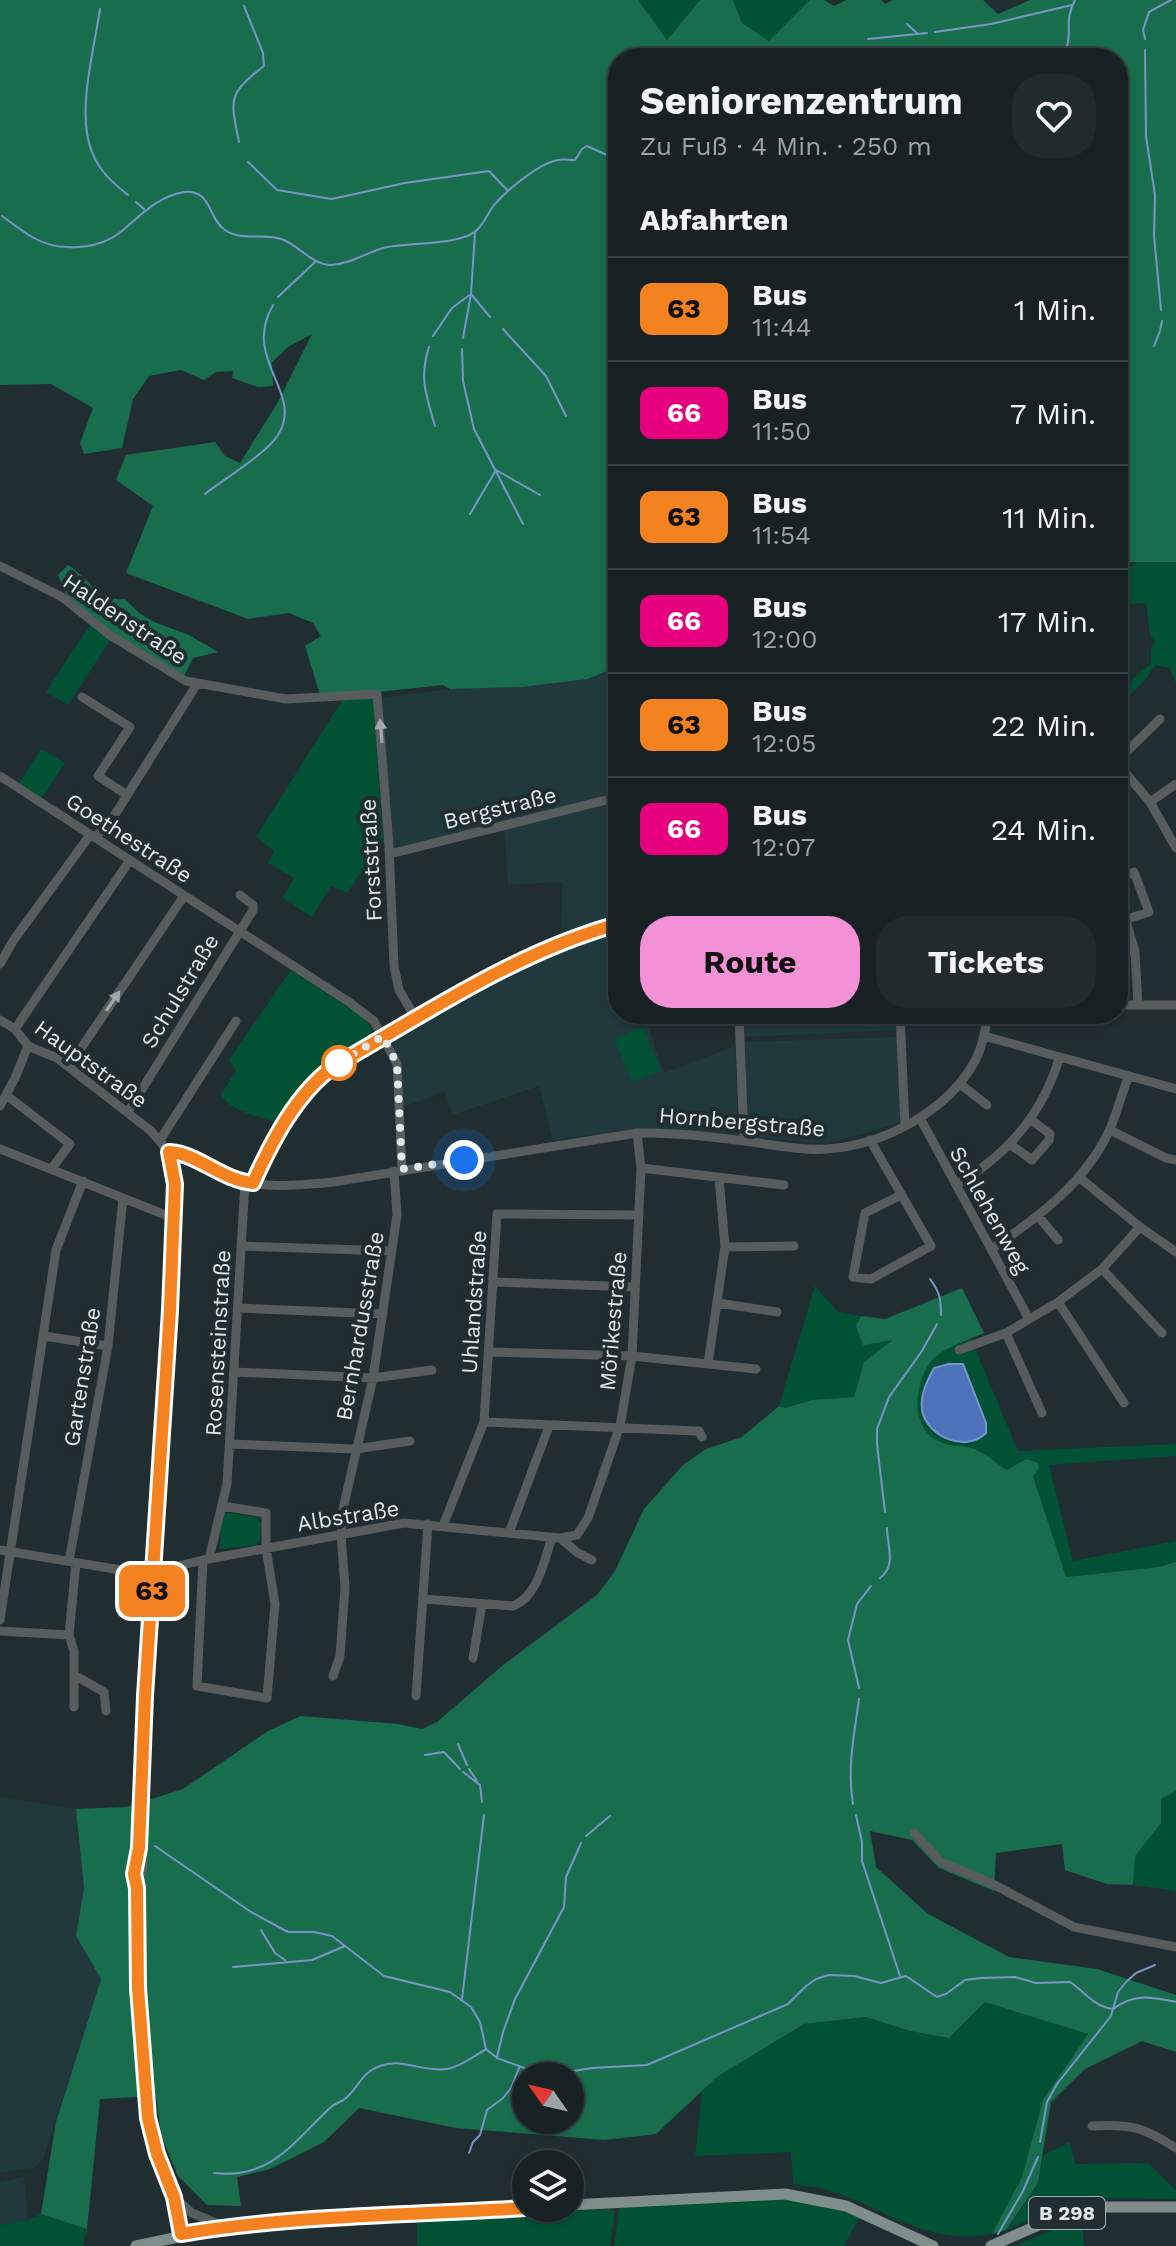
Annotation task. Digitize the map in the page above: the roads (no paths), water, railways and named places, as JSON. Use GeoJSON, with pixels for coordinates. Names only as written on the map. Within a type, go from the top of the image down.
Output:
{"type":"FeatureCollection","features":[{"type":"Feature","properties":{"kind":"main road"},"geometry":{"type":"LineString","coordinates":[[584,2204],[785,2194],[847,2206],[933,2246]]}},
{"type":"Feature","properties":{"kind":"main road","name":"B 298"},"geometry":{"type":"LineString","coordinates":[[991,2246],[1068,2212],[1094,2207],[1176,2207]]}},
{"type":"Feature","properties":{"kind":"main road"},"geometry":{"type":"LineString","coordinates":[[136,2246],[181,2234],[226,2227],[512,2209]]}},
{"type":"Feature","properties":{"kind":"street","name":"Haldenstraße"},"geometry":{"type":"LineString","coordinates":[[0,566],[62,597],[111,636],[186,681],[286,699],[377,694]]}},
{"type":"Feature","properties":{"kind":"street"},"geometry":{"type":"LineString","coordinates":[[0,964],[13,941],[92,836],[114,816],[197,684]]}},
{"type":"Feature","properties":{"kind":"street","name":"Forststraße"},"geometry":{"type":"LineString","coordinates":[[377,694],[390,854],[394,966],[399,990],[416,1019]]}},
{"type":"Feature","properties":{"kind":"street"},"geometry":{"type":"LineString","coordinates":[[82,697],[130,727],[98,776],[127,795]]}},
{"type":"Feature","properties":{"kind":"street"},"geometry":{"type":"LineString","coordinates":[[1128,752],[1160,719]]}},
{"type":"Feature","properties":{"kind":"street"},"geometry":{"type":"LineString","coordinates":[[1128,774],[1150,802],[1176,846]]}},
{"type":"Feature","properties":{"kind":"street","name":"Goethestraße"},"geometry":{"type":"LineString","coordinates":[[0,776],[349,1002],[374,1021],[383,1036]]}},
{"type":"Feature","properties":{"kind":"street"},"geometry":{"type":"LineString","coordinates":[[1150,802],[1176,784]]}},
{"type":"Feature","properties":{"kind":"street","name":"Bergstraße"},"geometry":{"type":"LineString","coordinates":[[390,854],[608,800]]}},
{"type":"Feature","properties":{"kind":"street"},"geometry":{"type":"LineString","coordinates":[[15,1029],[130,860]]}},
{"type":"Feature","properties":{"kind":"street"},"geometry":{"type":"LineString","coordinates":[[1128,875],[1134,872],[1149,912],[1128,919]]}},
{"type":"Feature","properties":{"kind":"street"},"geometry":{"type":"LineString","coordinates":[[238,930],[254,907],[240,895]]}},
{"type":"Feature","properties":{"kind":"street"},"geometry":{"type":"LineString","coordinates":[[69,1066],[184,896]]}},
{"type":"Feature","properties":{"kind":"street"},"geometry":{"type":"LineString","coordinates":[[1128,923],[1135,951],[1138,1005]]}},
{"type":"Feature","properties":{"kind":"street"},"geometry":{"type":"LineString","coordinates":[[249,1183],[289,1115],[313,1083],[334,1066],[383,1036],[561,943],[608,927]]}},
{"type":"Feature","properties":{"kind":"street","name":"Schulstraße"},"geometry":{"type":"LineString","coordinates":[[128,1112],[238,930]]}},
{"type":"Feature","properties":{"kind":"street"},"geometry":{"type":"LineString","coordinates":[[1128,952],[1135,951]]}},
{"type":"Feature","properties":{"kind":"street"},"geometry":{"type":"LineString","coordinates":[[1128,1005],[1176,1005]]}},
{"type":"Feature","properties":{"kind":"street","name":"Hauptstraße"},"geometry":{"type":"LineString","coordinates":[[0,1020],[15,1029],[28,1046],[52,1054],[128,1112],[169,1152]]}},
{"type":"Feature","properties":{"kind":"street"},"geometry":{"type":"LineString","coordinates":[[160,1140],[236,1021]]}},
{"type":"Feature","properties":{"kind":"street"},"geometry":{"type":"LineString","coordinates":[[739,1024],[744,1140]]}},
{"type":"Feature","properties":{"kind":"street"},"geometry":{"type":"LineString","coordinates":[[900,1024],[905,1126]]}},
{"type":"Feature","properties":{"kind":"street","name":"Hornbergstraße"},"geometry":{"type":"LineString","coordinates":[[169,1152],[182,1152],[206,1167],[249,1183],[296,1186],[637,1133],[676,1132],[827,1149],[870,1140],[905,1126],[933,1109],[960,1084],[974,1063],[986,1024]]}},
{"type":"Feature","properties":{"kind":"street"},"geometry":{"type":"LineString","coordinates":[[383,1036],[397,1064],[398,1170]]}},
{"type":"Feature","properties":{"kind":"street"},"geometry":{"type":"LineString","coordinates":[[984,1036],[1176,1089]]}},
{"type":"Feature","properties":{"kind":"street"},"geometry":{"type":"LineString","coordinates":[[0,1106],[28,1046]]}},
{"type":"Feature","properties":{"kind":"street"},"geometry":{"type":"LineString","coordinates":[[956,1185],[1011,1145],[1045,1096],[1059,1059]]}},
{"type":"Feature","properties":{"kind":"street"},"geometry":{"type":"LineString","coordinates":[[992,1249],[1038,1216],[1080,1178],[1110,1130],[1128,1078]]}},
{"type":"Feature","properties":{"kind":"street"},"geometry":{"type":"LineString","coordinates":[[960,1084],[987,1105]]}},
{"type":"Feature","properties":{"kind":"street"},"geometry":{"type":"LineString","coordinates":[[6,1095],[70,1144],[52,1168]]}},
{"type":"Feature","properties":{"kind":"street","name":"Schlehenweg"},"geometry":{"type":"LineString","coordinates":[[920,1118],[1029,1319]]}},
{"type":"Feature","properties":{"kind":"street"},"geometry":{"type":"LineString","coordinates":[[1011,1145],[1032,1160],[1049,1140],[1050,1134],[1030,1119]]}},
{"type":"Feature","properties":{"kind":"street"},"geometry":{"type":"LineString","coordinates":[[1110,1130],[1176,1160]]}},
{"type":"Feature","properties":{"kind":"street","name":"Mörikestraße"},"geometry":{"type":"LineString","coordinates":[[556,1538],[577,1535],[588,1518],[620,1426],[632,1356],[641,1168],[637,1133]]}},
{"type":"Feature","properties":{"kind":"street"},"geometry":{"type":"LineString","coordinates":[[870,1140],[931,1246],[871,1279],[853,1277],[865,1213],[901,1195]]}},
{"type":"Feature","properties":{"kind":"street"},"geometry":{"type":"LineString","coordinates":[[0,1149],[173,1218]]}},
{"type":"Feature","properties":{"kind":"street"},"geometry":{"type":"LineString","coordinates":[[169,1152],[175,1184],[149,1573],[139,1848],[134,1868],[138,1988],[148,2118],[157,2154],[174,2197],[181,2234]]}},
{"type":"Feature","properties":{"kind":"street"},"geometry":{"type":"LineString","coordinates":[[641,1168],[784,1185]]}},
{"type":"Feature","properties":{"kind":"street","name":"Bernhardusstraße"},"geometry":{"type":"LineString","coordinates":[[333,1676],[340,1656],[345,1587],[341,1534],[355,1449],[373,1378],[397,1215],[398,1170]]}},
{"type":"Feature","properties":{"kind":"street"},"geometry":{"type":"LineString","coordinates":[[708,1364],[725,1247],[719,1177]]}},
{"type":"Feature","properties":{"kind":"street"},"geometry":{"type":"LineString","coordinates":[[1080,1178],[1176,1252]]}},
{"type":"Feature","properties":{"kind":"street"},"geometry":{"type":"LineString","coordinates":[[0,1620],[5,1551],[44,1336],[56,1250],[83,1181]]}},
{"type":"Feature","properties":{"kind":"street","name":"Rosensteinstraße"},"geometry":{"type":"LineString","coordinates":[[249,1183],[241,1246],[227,1484],[206,1559],[197,1686],[267,1698],[275,1604],[266,1548]]}},
{"type":"Feature","properties":{"kind":"street","name":"Gartenstraße"},"geometry":{"type":"LineString","coordinates":[[74,1707],[74,1651],[69,1635],[73,1562],[108,1346],[123,1198]]}},
{"type":"Feature","properties":{"kind":"street","name":"Uhlandstraße"},"geometry":{"type":"LineString","coordinates":[[443,1526],[484,1422],[497,1214],[639,1215]]}},
{"type":"Feature","properties":{"kind":"street"},"geometry":{"type":"LineString","coordinates":[[1038,1216],[1058,1240]]}},
{"type":"Feature","properties":{"kind":"street"},"geometry":{"type":"LineString","coordinates":[[959,1350],[1006,1333],[1058,1302],[1102,1269],[1140,1227]]}},
{"type":"Feature","properties":{"kind":"street"},"geometry":{"type":"LineString","coordinates":[[241,1246],[391,1251]]}},
{"type":"Feature","properties":{"kind":"street"},"geometry":{"type":"LineString","coordinates":[[725,1247],[794,1246]]}},
{"type":"Feature","properties":{"kind":"street"},"geometry":{"type":"LineString","coordinates":[[1102,1269],[1162,1333]]}},
{"type":"Feature","properties":{"kind":"street"},"geometry":{"type":"LineString","coordinates":[[493,1282],[635,1287]]}},
{"type":"Feature","properties":{"kind":"street"},"geometry":{"type":"LineString","coordinates":[[1058,1302],[1124,1403]]}},
{"type":"Feature","properties":{"kind":"street"},"geometry":{"type":"LineString","coordinates":[[718,1303],[777,1312]]}},
{"type":"Feature","properties":{"kind":"street"},"geometry":{"type":"LineString","coordinates":[[238,1308],[383,1314]]}},
{"type":"Feature","properties":{"kind":"street"},"geometry":{"type":"LineString","coordinates":[[1006,1333],[1042,1413]]}},
{"type":"Feature","properties":{"kind":"street"},"geometry":{"type":"LineString","coordinates":[[44,1336],[108,1346]]}},
{"type":"Feature","properties":{"kind":"street"},"geometry":{"type":"LineString","coordinates":[[489,1352],[632,1356],[756,1369]]}},
{"type":"Feature","properties":{"kind":"street"},"geometry":{"type":"LineString","coordinates":[[234,1372],[373,1378],[432,1370]]}},
{"type":"Feature","properties":{"kind":"street"},"geometry":{"type":"LineString","coordinates":[[484,1422],[699,1431],[702,1437]]}},
{"type":"Feature","properties":{"kind":"street"},"geometry":{"type":"LineString","coordinates":[[509,1533],[549,1426]]}},
{"type":"Feature","properties":{"kind":"street"},"geometry":{"type":"LineString","coordinates":[[230,1444],[355,1449],[410,1441]]}},
{"type":"Feature","properties":{"kind":"street"},"geometry":{"type":"LineString","coordinates":[[222,1506],[266,1513],[266,1548]]}},
{"type":"Feature","properties":{"kind":"street","name":"Albstraße"},"geometry":{"type":"LineString","coordinates":[[149,1573],[206,1559],[404,1523],[556,1538],[592,1560]]}},
{"type":"Feature","properties":{"kind":"street"},"geometry":{"type":"LineString","coordinates":[[416,1696],[428,1524]]}},
{"type":"Feature","properties":{"kind":"street"},"geometry":{"type":"LineString","coordinates":[[424,1599],[513,1606],[528,1597],[556,1538]]}},
{"type":"Feature","properties":{"kind":"street"},"geometry":{"type":"LineString","coordinates":[[5,1551],[149,1573]]}},
{"type":"Feature","properties":{"kind":"street"},"geometry":{"type":"LineString","coordinates":[[473,1658],[482,1604]]}},
{"type":"Feature","properties":{"kind":"street"},"geometry":{"type":"LineString","coordinates":[[0,1631],[69,1635]]}},
{"type":"Feature","properties":{"kind":"street"},"geometry":{"type":"LineString","coordinates":[[74,1675],[101,1688],[106,1697],[106,1711]]}},
{"type":"Feature","properties":{"kind":"street"},"geometry":{"type":"LineString","coordinates":[[914,1833],[941,1862],[991,1883],[1074,1927],[1176,1947]]}},
{"type":"Feature","properties":{"kind":"street"},"geometry":{"type":"LineString","coordinates":[[1092,2126],[1121,2124],[1148,2130],[1176,2148]]}},
{"type":"Feature","properties":{"kind":"street"},"geometry":{"type":"LineString","coordinates":[[174,2197],[192,2213],[226,2227]]}},
{"type":"Feature","properties":{"kind":"water"},"geometry":{"type":"Polygon","coordinates":[[[963,1364],[986,1423],[986,1433],[978,1439],[958,1442],[948,1439],[925,1420],[922,1404],[927,1383],[934,1368],[963,1364]]]}},
{"type":"Feature","properties":{"kind":"waterway"},"geometry":{"type":"LineString","coordinates":[[1064,48],[1075,0]]}},
{"type":"Feature","properties":{"kind":"waterway"},"geometry":{"type":"LineString","coordinates":[[1145,39],[1143,30],[1149,12],[1171,0]]}},
{"type":"Feature","properties":{"kind":"waterway"},"geometry":{"type":"LineString","coordinates":[[935,32],[991,24],[1072,5]]}},
{"type":"Feature","properties":{"kind":"waterway"},"geometry":{"type":"LineString","coordinates":[[239,142],[233,106],[235,98],[244,84],[264,66],[263,53],[244,6]]}},
{"type":"Feature","properties":{"kind":"waterway"},"geometry":{"type":"LineString","coordinates":[[100,9],[86,101],[88,137],[98,165],[128,195]]}},
{"type":"Feature","properties":{"kind":"waterway"},"geometry":{"type":"LineString","coordinates":[[907,24],[918,34]]}},
{"type":"Feature","properties":{"kind":"waterway"},"geometry":{"type":"LineString","coordinates":[[868,39],[927,33]]}},
{"type":"Feature","properties":{"kind":"waterway"},"geometry":{"type":"LineString","coordinates":[[1145,50],[1146,136],[1155,195],[1154,236],[1161,310]]}},
{"type":"Feature","properties":{"kind":"waterway"},"geometry":{"type":"LineString","coordinates":[[2,216],[43,242],[79,247],[114,237],[151,206],[167,197],[193,192],[205,200],[220,225],[232,234],[284,240],[312,259],[331,265],[383,248],[459,239],[477,230],[499,199],[542,166],[560,160],[575,160],[587,146],[608,155]]}},
{"type":"Feature","properties":{"kind":"waterway"},"geometry":{"type":"LineString","coordinates":[[248,162],[277,190],[332,199],[405,183],[489,171],[508,191]]}},
{"type":"Feature","properties":{"kind":"waterway"},"geometry":{"type":"LineString","coordinates":[[136,202],[144,209]]}},
{"type":"Feature","properties":{"kind":"waterway"},"geometry":{"type":"LineString","coordinates":[[463,338],[471,294],[475,233]]}},
{"type":"Feature","properties":{"kind":"waterway"},"geometry":{"type":"LineString","coordinates":[[278,297],[315,262]]}},
{"type":"Feature","properties":{"kind":"waterway"},"geometry":{"type":"LineString","coordinates":[[433,336],[452,308],[471,294],[490,317]]}},
{"type":"Feature","properties":{"kind":"waterway"},"geometry":{"type":"LineString","coordinates":[[205,494],[264,450],[278,435],[284,419],[284,404],[264,343],[265,325],[273,305]]}},
{"type":"Feature","properties":{"kind":"waterway"},"geometry":{"type":"LineString","coordinates":[[1154,346],[1162,321]]}},
{"type":"Feature","properties":{"kind":"waterway"},"geometry":{"type":"LineString","coordinates":[[503,329],[546,376],[566,416]]}},
{"type":"Feature","properties":{"kind":"waterway"},"geometry":{"type":"LineString","coordinates":[[429,347],[424,377],[435,426]]}},
{"type":"Feature","properties":{"kind":"waterway"},"geometry":{"type":"LineString","coordinates":[[462,349],[463,381],[474,429],[523,524]]}},
{"type":"Feature","properties":{"kind":"waterway"},"geometry":{"type":"LineString","coordinates":[[470,514],[496,470],[540,495]]}},
{"type":"Feature","properties":{"kind":"waterway"},"geometry":{"type":"LineString","coordinates":[[930,1279],[939,1296],[941,1315]]}},
{"type":"Feature","properties":{"kind":"waterway"},"geometry":{"type":"LineString","coordinates":[[885,1512],[877,1429],[889,1397],[937,1324]]}},
{"type":"Feature","properties":{"kind":"waterway"},"geometry":{"type":"LineString","coordinates":[[880,1578],[890,1561],[887,1528]]}},
{"type":"Feature","properties":{"kind":"waterway"},"geometry":{"type":"LineString","coordinates":[[859,1688],[848,1640],[857,1604],[871,1586]]}},
{"type":"Feature","properties":{"kind":"waterway"},"geometry":{"type":"LineString","coordinates":[[853,1804],[851,1764],[859,1699]]}},
{"type":"Feature","properties":{"kind":"waterway"},"geometry":{"type":"LineString","coordinates":[[458,1744],[467,1765]]}},
{"type":"Feature","properties":{"kind":"waterway"},"geometry":{"type":"LineString","coordinates":[[425,1755],[444,1752],[460,1769]]}},
{"type":"Feature","properties":{"kind":"waterway"},"geometry":{"type":"LineString","coordinates":[[469,1769],[477,1781]]}},
{"type":"Feature","properties":{"kind":"waterway"},"geometry":{"type":"LineString","coordinates":[[463,1772],[480,1785],[482,1802]]}},
{"type":"Feature","properties":{"kind":"waterway"},"geometry":{"type":"LineString","coordinates":[[462,1999],[484,1815]]}},
{"type":"Feature","properties":{"kind":"waterway"},"geometry":{"type":"LineString","coordinates":[[856,1815],[862,1842],[862,1861],[900,1976]]}},
{"type":"Feature","properties":{"kind":"waterway"},"geometry":{"type":"LineString","coordinates":[[586,1836],[610,1816]]}},
{"type":"Feature","properties":{"kind":"waterway"},"geometry":{"type":"LineString","coordinates":[[497,2057],[515,1999],[564,1907],[566,1877],[581,1843]]}},
{"type":"Feature","properties":{"kind":"waterway"},"geometry":{"type":"LineString","coordinates":[[155,1846],[251,1912],[288,1932],[332,1936],[384,1976],[450,1992],[471,2007],[480,2022],[486,2049],[497,2058],[533,2071],[568,2072],[647,2065],[788,2004],[806,1986],[829,1975],[854,1976],[881,1983],[906,1976],[937,1997],[965,1980],[1015,1977],[1036,1983],[1070,1982],[1106,2008],[1113,2009],[1136,1998],[1176,2002]]}},
{"type":"Feature","properties":{"kind":"waterway"},"geometry":{"type":"LineString","coordinates":[[261,1930],[275,1953],[285,1960]]}},
{"type":"Feature","properties":{"kind":"waterway"},"geometry":{"type":"LineString","coordinates":[[233,1967],[312,1960],[345,1946]]}},
{"type":"Feature","properties":{"kind":"waterway"},"geometry":{"type":"LineString","coordinates":[[1040,2142],[1047,2102],[1057,2084],[1111,2016],[1118,1992],[1126,1982],[1136,1973],[1155,1965]]}},
{"type":"Feature","properties":{"kind":"waterway"},"geometry":{"type":"LineString","coordinates":[[214,2173],[234,2174],[251,2170],[280,2155],[331,2107],[349,2095],[370,2071],[380,2066],[399,2064],[447,2069],[485,2050]]}},
{"type":"Feature","properties":{"kind":"waterway"},"geometry":{"type":"LineString","coordinates":[[469,2153],[480,2135],[487,2110],[503,2098],[512,2086]]}},
{"type":"Feature","properties":{"kind":"waterway"},"geometry":{"type":"LineString","coordinates":[[998,2234],[1038,2157]]}}]}
